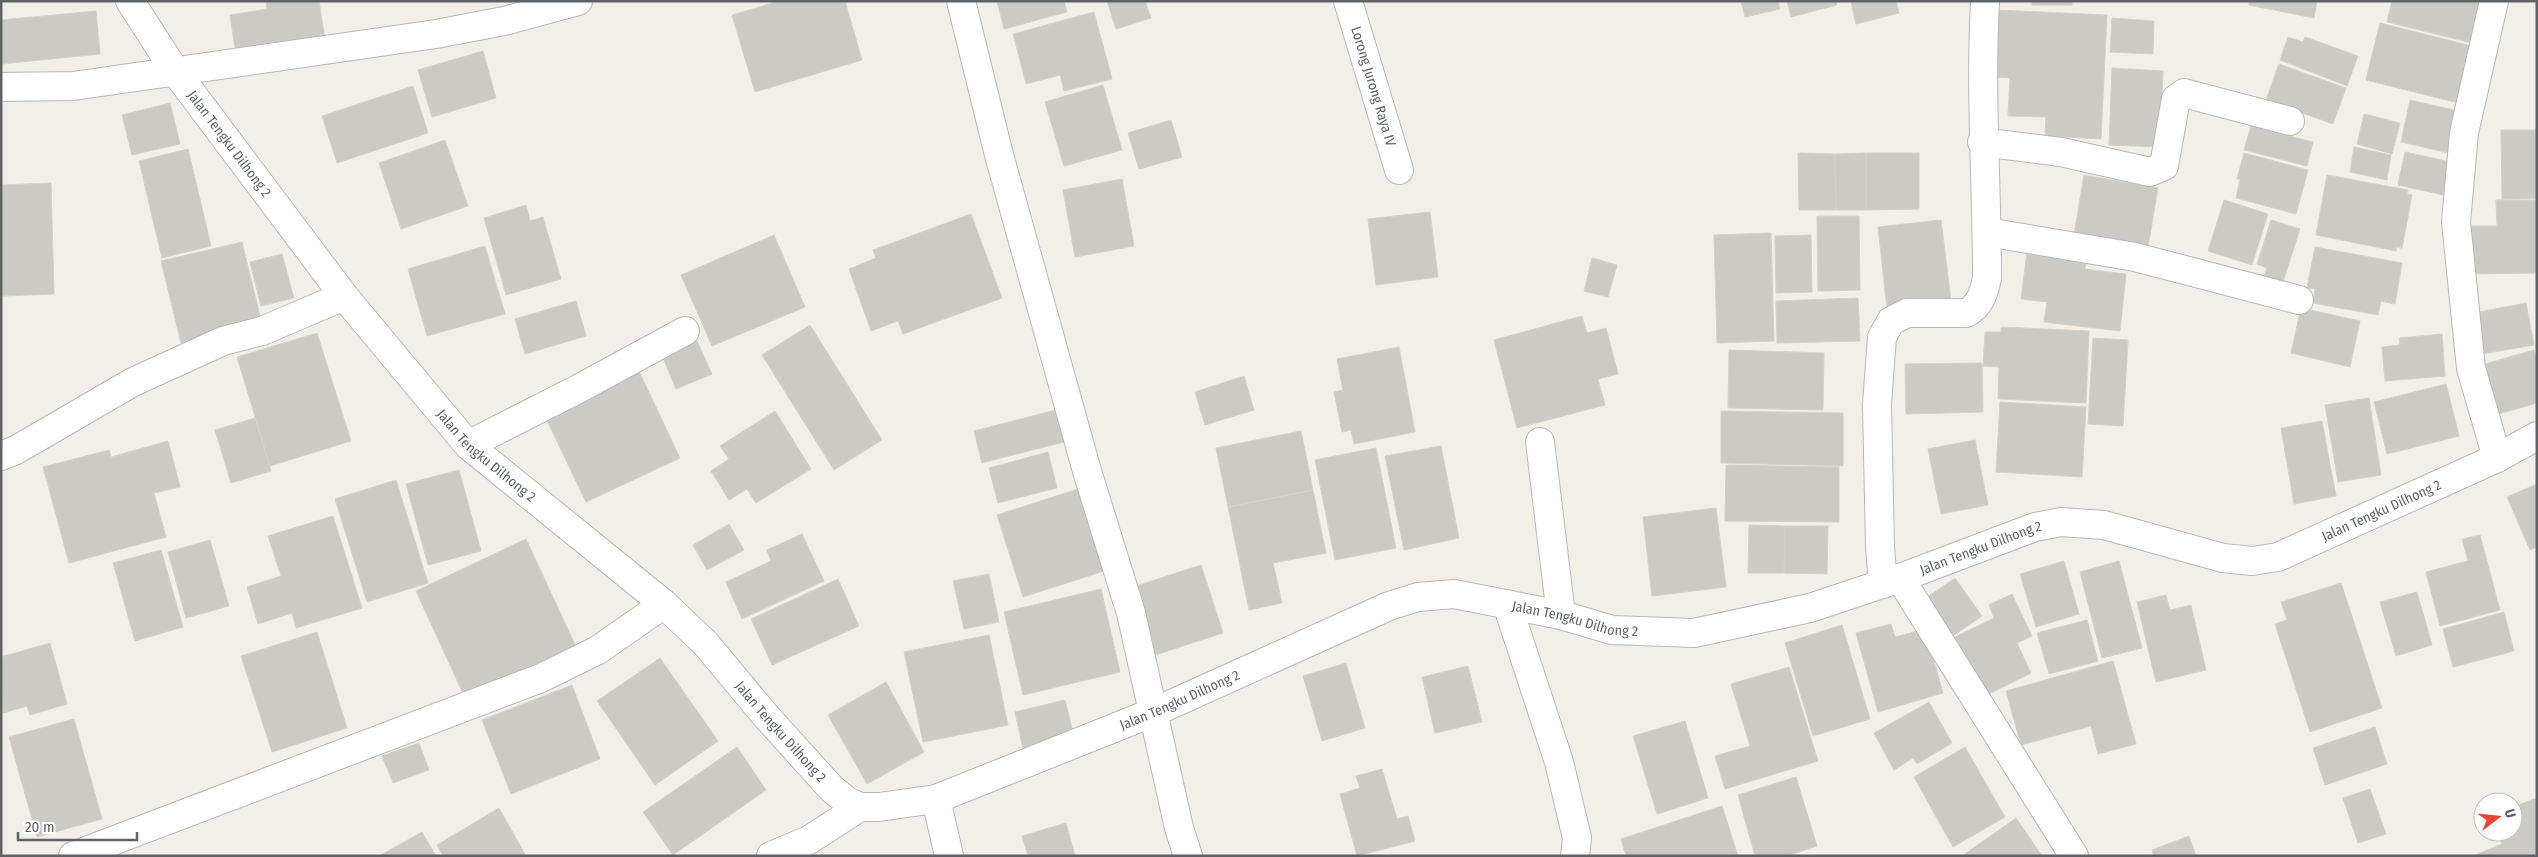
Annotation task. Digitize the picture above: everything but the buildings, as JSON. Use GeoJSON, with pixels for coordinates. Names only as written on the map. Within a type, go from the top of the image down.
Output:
{"type":"FeatureCollection","features":[{"type":"Feature","properties":{"kind":"street","name":"Jalan Tengku Dilhong 2"},"geometry":{"type":"LineString","coordinates":[[130,1],[175,71],[344,296],[468,445],[664,604],[706,644],[765,715],[832,788],[847,801],[860,807],[879,807],[936,799],[1154,712],[1388,606],[1418,597],[1454,594],[1561,615],[1612,630],[1694,633],[1810,608],[1892,581],[2035,527],[2061,522],[2104,525],[2224,558],[2252,561],[2278,557],[2497,458],[2537,436]]}},
{"type":"Feature","properties":{"kind":"street"},"geometry":{"type":"LineString","coordinates":[[1,87],[73,86],[436,34],[504,21],[578,1]]}},
{"type":"Feature","properties":{"kind":"street"},"geometry":{"type":"LineString","coordinates":[[961,1],[999,155],[1087,471],[1131,614],[1179,828],[1188,856]]}},
{"type":"Feature","properties":{"kind":"street","name":"Lorong Jurong Raya IV"},"geometry":{"type":"LineString","coordinates":[[1348,1],[1399,170]]}},
{"type":"Feature","properties":{"kind":"street"},"geometry":{"type":"LineString","coordinates":[[1985,1],[1982,58],[1982,142],[1987,232],[1987,278],[1984,293],[1974,309],[1966,313],[1907,313],[1892,321],[1882,337],[1877,404],[1880,547],[1892,581],[2074,856]]}},
{"type":"Feature","properties":{"kind":"street"},"geometry":{"type":"LineString","coordinates":[[2494,1],[2464,133],[2456,222],[2471,368],[2497,458]]}},
{"type":"Feature","properties":{"kind":"street"},"geometry":{"type":"LineString","coordinates":[[1982,142],[2061,152],[2150,172],[2164,166],[2176,99],[2184,93],[2290,121]]}},
{"type":"Feature","properties":{"kind":"street"},"geometry":{"type":"LineString","coordinates":[[1987,232],[2135,257],[2299,300]]}},
{"type":"Feature","properties":{"kind":"street"},"geometry":{"type":"LineString","coordinates":[[1,456],[16,450],[133,382],[223,340],[262,331],[344,296]]}},
{"type":"Feature","properties":{"kind":"street"},"geometry":{"type":"LineString","coordinates":[[468,445],[580,388],[685,331]]}},
{"type":"Feature","properties":{"kind":"street"},"geometry":{"type":"LineString","coordinates":[[1540,442],[1561,615]]}},
{"type":"Feature","properties":{"kind":"street"},"geometry":{"type":"LineString","coordinates":[[72,856],[541,678],[598,650],[664,604]]}},
{"type":"Feature","properties":{"kind":"street"},"geometry":{"type":"LineString","coordinates":[[1507,604],[1559,762],[1577,838],[1575,856]]}},
{"type":"Feature","properties":{"kind":"street"},"geometry":{"type":"LineString","coordinates":[[936,799],[950,856]]}},
{"type":"Feature","properties":{"kind":"street"},"geometry":{"type":"LineString","coordinates":[[771,856],[809,840],[860,807]]}}]}
